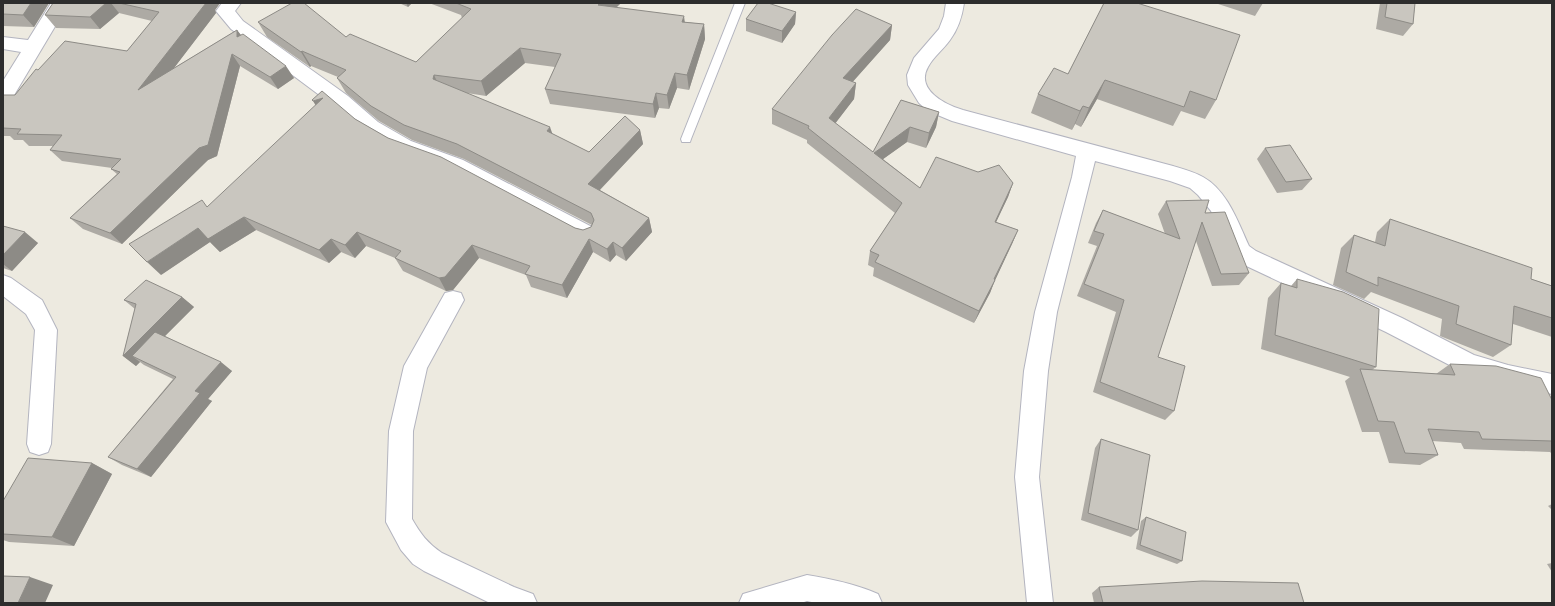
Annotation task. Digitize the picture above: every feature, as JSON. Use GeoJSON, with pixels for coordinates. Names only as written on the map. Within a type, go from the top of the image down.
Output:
{"type":"FeatureCollection","features":[{"type":"Feature","properties":{"kind":"street"},"geometry":{"type":"LineString","coordinates":[[3,97],[60,3]]}},
{"type":"Feature","properties":{"kind":"street"},"geometry":{"type":"LineString","coordinates":[[232,3],[225,11],[237,25],[341,101],[370,127],[404,146],[456,165],[587,234]]}},
{"type":"Feature","properties":{"kind":"street"},"geometry":{"type":"LineString","coordinates":[[955,3],[951,22],[944,36],[920,64],[916,73],[916,83],[921,93],[929,102],[951,113],[1027,136],[1174,174],[1195,182],[1217,202],[1241,252],[1248,257],[1394,325],[1469,364],[1508,375],[1552,384]]}},
{"type":"Feature","properties":{"kind":"street"},"geometry":{"type":"LineString","coordinates":[[3,43],[32,48]]}},
{"type":"Feature","properties":{"kind":"street"},"geometry":{"type":"LineString","coordinates":[[1040,603],[1027,476],[1036,371],[1046,312],[1082,177],[1087,151]]}},
{"type":"Feature","properties":{"kind":"street"},"geometry":{"type":"LineString","coordinates":[[3,284],[34,307],[46,330],[39,444]]}},
{"type":"Feature","properties":{"kind":"street"},"geometry":{"type":"LineString","coordinates":[[453,300],[416,366],[401,431],[399,522],[410,541],[422,554],[433,562],[511,599],[524,603]]}},
{"type":"Feature","properties":{"kind":"street"},"geometry":{"type":"LineString","coordinates":[[752,603],[807,588],[834,593],[869,603]]}},
{"type":"Feature","properties":{"kind":"lane"},"geometry":{"type":"LineString","coordinates":[[686,139],[740,3]]}},
{"type":"Feature","properties":{"kind":"building"},"geometry":{"type":"Polygon","coordinates":[[[3,3],[31,3],[23,15],[3,14],[3,3]]]}},
{"type":"Feature","properties":{"kind":"building"},"geometry":{"type":"Polygon","coordinates":[[[53,3],[106,3],[90,17],[45,15],[53,3]]]}},
{"type":"Feature","properties":{"kind":"building"},"geometry":{"type":"Polygon","coordinates":[[[119,3],[206,3],[138,90],[237,30],[237,37],[243,34],[286,66],[270,77],[232,54],[208,145],[199,148],[110,233],[70,218],[120,172],[111,169],[121,159],[50,150],[62,135],[17,134],[21,129],[3,128],[3,95],[15,95],[36,69],[38,70],[65,41],[127,51],[159,12],[119,3]]]}},
{"type":"Feature","properties":{"kind":"building"},"geometry":{"type":"Polygon","coordinates":[[[292,3],[304,3],[346,37],[350,34],[416,62],[471,9],[456,3],[601,3],[598,5],[684,16],[682,22],[704,24],[687,75],[675,73],[667,95],[656,93],[653,104],[545,89],[561,54],[520,48],[481,81],[434,75],[433,79],[550,127],[547,131],[589,152],[625,116],[640,130],[588,184],[649,218],[622,248],[613,242],[607,249],[589,239],[562,285],[525,274],[530,266],[472,245],[445,277],[439,278],[395,258],[401,251],[357,232],[345,245],[331,239],[319,250],[244,217],[208,239],[198,228],[147,262],[129,244],[202,200],[207,207],[323,98],[312,100],[322,91],[355,119],[388,138],[441,157],[575,228],[583,230],[591,227],[594,220],[591,213],[457,144],[404,125],[371,106],[337,78],[346,70],[302,51],[301,52],[258,22],[292,3]]]}},
{"type":"Feature","properties":{"kind":"building"},"geometry":{"type":"Polygon","coordinates":[[[758,3],[768,3],[796,12],[782,31],[746,19],[758,3]]]}},
{"type":"Feature","properties":{"kind":"building"},"geometry":{"type":"Polygon","coordinates":[[[1104,3],[1137,3],[1240,35],[1216,100],[1190,91],[1184,107],[1105,80],[1089,108],[1083,106],[1080,111],[1038,94],[1054,68],[1068,74],[1104,3]]]}},
{"type":"Feature","properties":{"kind":"building"},"geometry":{"type":"Polygon","coordinates":[[[1387,3],[1415,3],[1413,24],[1385,17],[1387,3]]]}},
{"type":"Feature","properties":{"kind":"building"},"geometry":{"type":"Polygon","coordinates":[[[856,9],[892,25],[843,78],[856,83],[829,118],[873,152],[901,100],[939,112],[929,133],[910,127],[874,153],[920,188],[936,157],[978,172],[999,165],[1013,183],[995,222],[1018,230],[979,311],[875,262],[879,255],[870,251],[902,203],[808,128],[809,126],[772,109],[832,35],[856,9]]]}},
{"type":"Feature","properties":{"kind":"building"},"geometry":{"type":"Polygon","coordinates":[[[1290,145],[1312,179],[1286,182],[1265,148],[1290,145]]]}},
{"type":"Feature","properties":{"kind":"building"},"geometry":{"type":"Polygon","coordinates":[[[1209,200],[1205,213],[1225,212],[1249,273],[1221,274],[1202,222],[1158,357],[1185,366],[1174,411],[1100,382],[1124,300],[1084,284],[1104,234],[1094,231],[1103,210],[1180,239],[1166,201],[1209,200]]]}},
{"type":"Feature","properties":{"kind":"building"},"geometry":{"type":"Polygon","coordinates":[[[1390,219],[1532,268],[1531,279],[1552,286],[1552,318],[1514,306],[1511,345],[1456,324],[1459,306],[1378,277],[1378,286],[1346,272],[1354,235],[1385,246],[1390,219]]]}},
{"type":"Feature","properties":{"kind":"building"},"geometry":{"type":"Polygon","coordinates":[[[3,226],[25,232],[3,255],[3,226]]]}},
{"type":"Feature","properties":{"kind":"building"},"geometry":{"type":"Polygon","coordinates":[[[1297,279],[1343,292],[1379,309],[1376,367],[1275,335],[1281,283],[1297,288],[1297,279]]]}},
{"type":"Feature","properties":{"kind":"building"},"geometry":{"type":"Polygon","coordinates":[[[146,280],[182,297],[123,356],[136,304],[124,300],[146,280]]]}},
{"type":"Feature","properties":{"kind":"building"},"geometry":{"type":"Polygon","coordinates":[[[155,332],[221,362],[195,391],[200,393],[137,469],[108,457],[176,377],[132,356],[155,332]]]}},
{"type":"Feature","properties":{"kind":"building"},"geometry":{"type":"Polygon","coordinates":[[[1450,364],[1496,366],[1541,378],[1552,400],[1552,441],[1482,439],[1479,432],[1428,429],[1438,455],[1405,453],[1394,422],[1378,421],[1360,369],[1455,375],[1450,364]]]}},
{"type":"Feature","properties":{"kind":"building"},"geometry":{"type":"Polygon","coordinates":[[[1101,439],[1150,455],[1138,530],[1088,513],[1101,439]]]}},
{"type":"Feature","properties":{"kind":"building"},"geometry":{"type":"Polygon","coordinates":[[[28,458],[92,463],[52,537],[3,534],[3,501],[28,458]]]}},
{"type":"Feature","properties":{"kind":"building"},"geometry":{"type":"Polygon","coordinates":[[[1146,517],[1186,532],[1182,561],[1140,545],[1146,517]]]}},
{"type":"Feature","properties":{"kind":"building"},"geometry":{"type":"Polygon","coordinates":[[[3,576],[30,577],[18,603],[3,603],[3,576]]]}},
{"type":"Feature","properties":{"kind":"building"},"geometry":{"type":"Polygon","coordinates":[[[1202,581],[1298,583],[1304,603],[1103,603],[1099,587],[1202,581]]]}}]}
